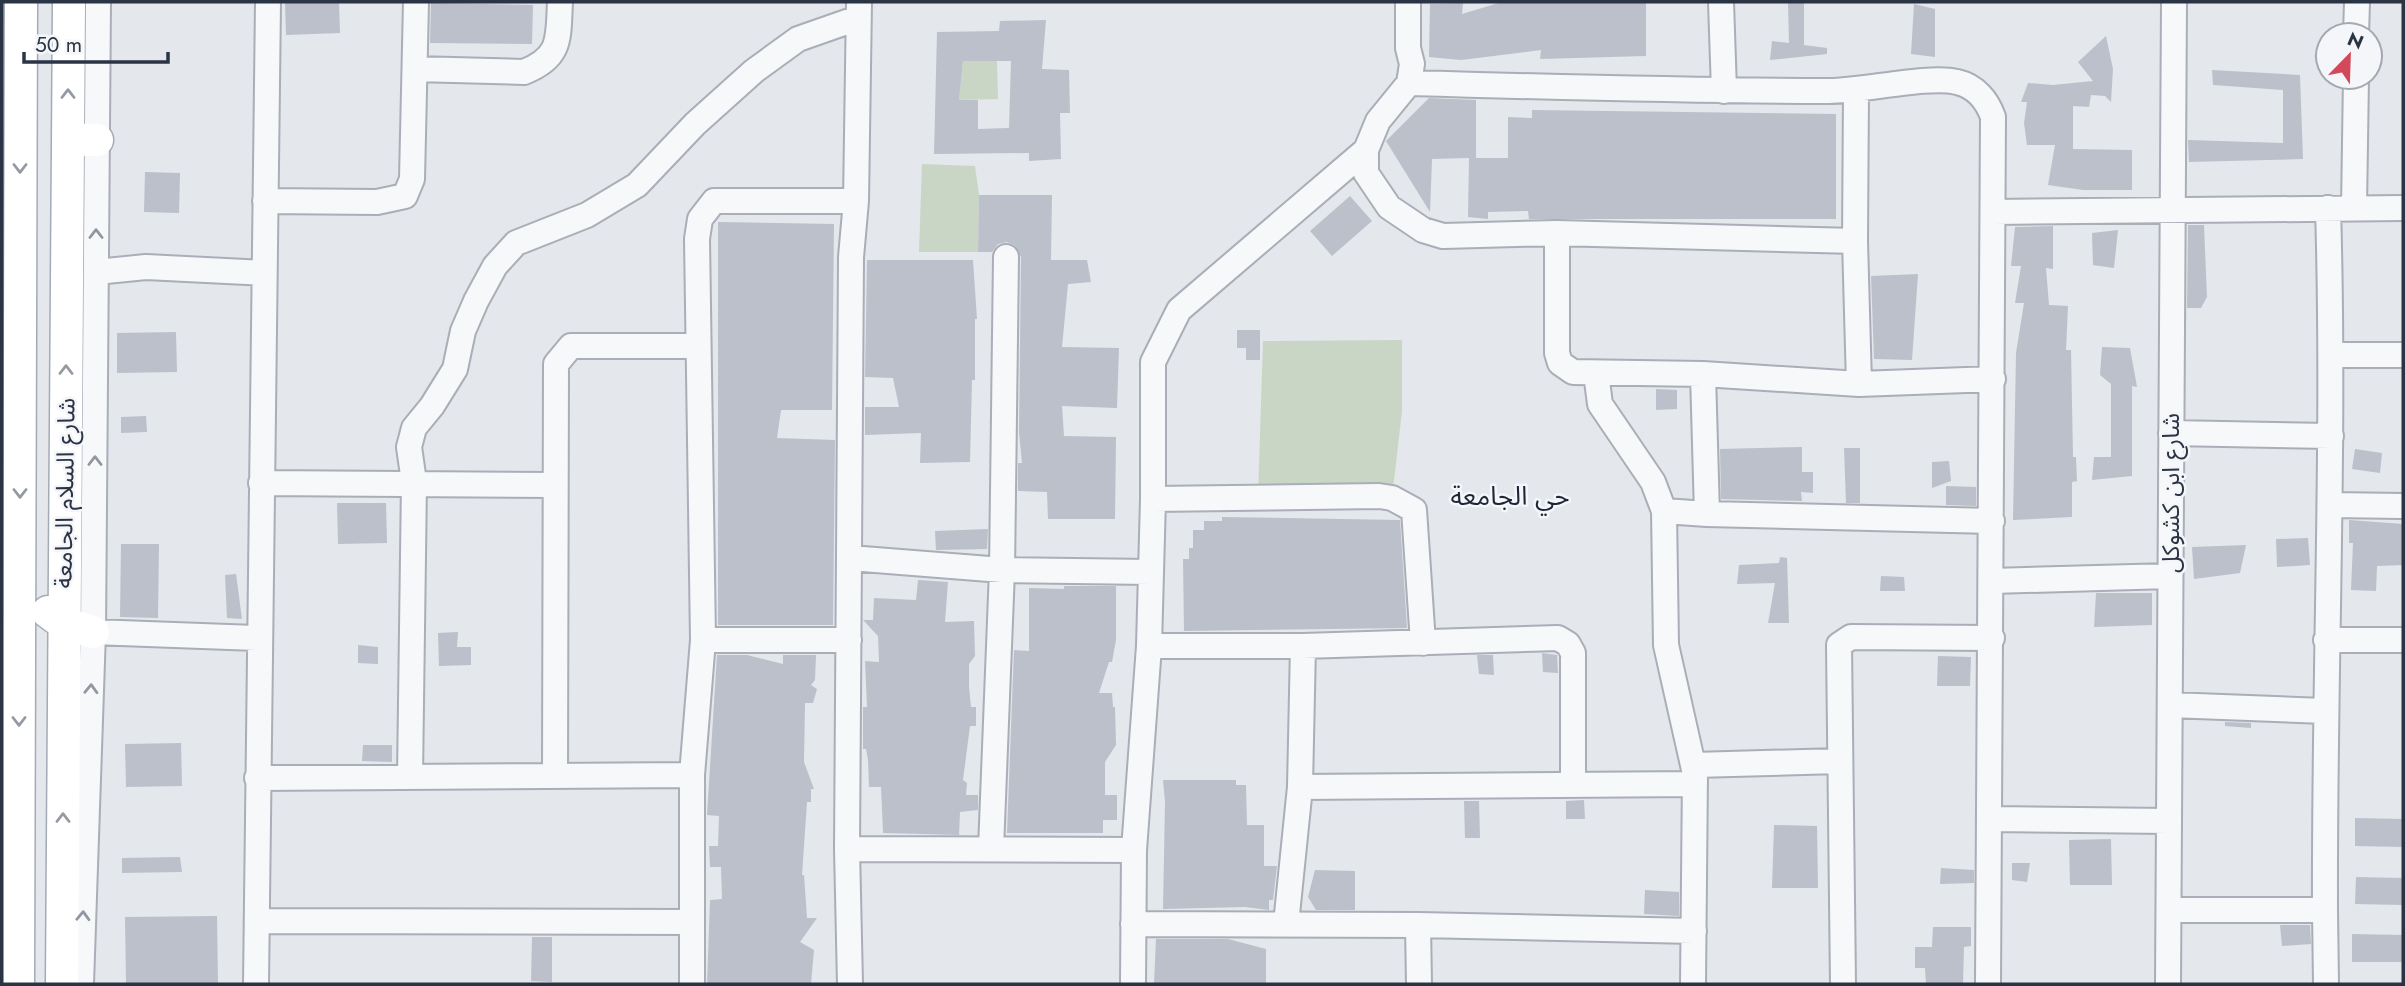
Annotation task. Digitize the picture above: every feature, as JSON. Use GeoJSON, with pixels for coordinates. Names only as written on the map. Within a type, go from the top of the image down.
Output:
{"type":"FeatureCollection","features":[{"type":"Feature","properties":{"kind":"main road","name":"شارع السلام الجامعة"},"geometry":{"type":"LineString","coordinates":[[18,984],[20,555],[11,131],[21,2]]}},
{"type":"Feature","properties":{"kind":"main road","name":"شارع السلام الجامعة"},"geometry":{"type":"LineString","coordinates":[[69,2],[82,139],[63,623],[63,937],[75,981]]}},
{"type":"Feature","properties":{"kind":"main road"},"geometry":{"type":"LineString","coordinates":[[20,555],[28,561],[48,563],[65,552]]}},
{"type":"Feature","properties":{"kind":"main road"},"geometry":{"type":"LineString","coordinates":[[19,626],[34,612],[45,611],[55,615],[63,623],[93,632]]}},
{"type":"Feature","properties":{"kind":"street"},"geometry":{"type":"LineString","coordinates":[[75,981],[93,632],[96,272],[82,139],[98,2]]}},
{"type":"Feature","properties":{"kind":"street"},"geometry":{"type":"LineString","coordinates":[[256,984],[268,2]]}},
{"type":"Feature","properties":{"kind":"street"},"geometry":{"type":"LineString","coordinates":[[265,201],[377,202],[405,196],[412,179],[416,2]]}},
{"type":"Feature","properties":{"kind":"street"},"geometry":{"type":"LineString","coordinates":[[415,69],[524,72],[535,68],[554,52],[558,41],[560,2]]}},
{"type":"Feature","properties":{"kind":"street"},"geometry":{"type":"LineString","coordinates":[[1408,2],[1408,48],[1412,64],[1409,83],[1391,109],[1378,121],[1366,150],[1366,173],[1376,191],[1405,220],[1423,230],[1463,237],[1557,233],[1855,242]]}},
{"type":"Feature","properties":{"kind":"street"},"geometry":{"type":"LineString","coordinates":[[1721,2],[1724,91]]}},
{"type":"Feature","properties":{"kind":"street","name":"شارع ابن كشوكل"},"geometry":{"type":"LineString","coordinates":[[2168,984],[2174,2]]}},
{"type":"Feature","properties":{"kind":"street"},"geometry":{"type":"LineString","coordinates":[[2356,21],[2357,2]]}},
{"type":"Feature","properties":{"kind":"street"},"geometry":{"type":"LineString","coordinates":[[410,777],[414,482],[409,447],[414,428],[432,406],[455,369],[463,331],[495,266],[516,243],[587,215],[637,185],[695,124],[754,71],[798,39],[859,10],[856,201],[851,257],[847,849],[850,984]]}},
{"type":"Feature","properties":{"kind":"street"},"geometry":{"type":"LineString","coordinates":[[1409,83],[1724,91],[1856,91],[1943,80],[1954,81],[1975,90],[1989,106],[1993,117],[1993,379],[1988,984]]}},
{"type":"Feature","properties":{"kind":"street"},"geometry":{"type":"LineString","coordinates":[[1856,91],[1855,242],[1859,384]]}},
{"type":"Feature","properties":{"kind":"street"},"geometry":{"type":"LineString","coordinates":[[2354,208],[2356,91]]}},
{"type":"Feature","properties":{"kind":"street"},"geometry":{"type":"LineString","coordinates":[[1133,984],[1134,850],[1149,646],[1153,362],[1179,310],[1366,150]]}},
{"type":"Feature","properties":{"kind":"street"},"geometry":{"type":"LineString","coordinates":[[692,984],[692,775],[703,640],[697,239],[700,219],[714,201],[856,201]]}},
{"type":"Feature","properties":{"kind":"street"},"geometry":{"type":"LineString","coordinates":[[2326,984],[2324,711],[2332,355],[2328,208]]}},
{"type":"Feature","properties":{"kind":"street"},"geometry":{"type":"LineString","coordinates":[[1993,212],[2403,208]]}},
{"type":"Feature","properties":{"kind":"street"},"geometry":{"type":"LineString","coordinates":[[1557,233],[1558,358],[1573,372],[1703,374],[1859,384],[1993,379]]}},
{"type":"Feature","properties":{"kind":"street"},"geometry":{"type":"LineString","coordinates":[[991,849],[1002,570],[1006,257]]}},
{"type":"Feature","properties":{"kind":"street"},"geometry":{"type":"LineString","coordinates":[[96,272],[146,267],[264,273]]}},
{"type":"Feature","properties":{"kind":"street"},"geometry":{"type":"LineString","coordinates":[[555,776],[556,364],[571,346],[698,346]]}},
{"type":"Feature","properties":{"kind":"street"},"geometry":{"type":"LineString","coordinates":[[2332,355],[2403,355]]}},
{"type":"Feature","properties":{"kind":"street"},"geometry":{"type":"LineString","coordinates":[[1596,373],[1600,404],[1653,482],[1664,510],[1666,645],[1695,774],[1693,984]]}},
{"type":"Feature","properties":{"kind":"street"},"geometry":{"type":"LineString","coordinates":[[1703,374],[1707,514]]}},
{"type":"Feature","properties":{"kind":"street"},"geometry":{"type":"LineString","coordinates":[[2171,433],[2331,436]]}},
{"type":"Feature","properties":{"kind":"street"},"geometry":{"type":"LineString","coordinates":[[261,483],[555,485]]}},
{"type":"Feature","properties":{"kind":"street"},"geometry":{"type":"LineString","coordinates":[[1153,499],[1379,496],[1406,505],[1414,510],[1423,643]]}},
{"type":"Feature","properties":{"kind":"street"},"geometry":{"type":"LineString","coordinates":[[2330,505],[2403,506]]}},
{"type":"Feature","properties":{"kind":"street"},"geometry":{"type":"LineString","coordinates":[[1664,510],[1707,514],[1992,521]]}},
{"type":"Feature","properties":{"kind":"street"},"geometry":{"type":"LineString","coordinates":[[850,558],[1002,570],[1151,572]]}},
{"type":"Feature","properties":{"kind":"street"},"geometry":{"type":"LineString","coordinates":[[1992,581],[2171,576]]}},
{"type":"Feature","properties":{"kind":"street"},"geometry":{"type":"LineString","coordinates":[[93,632],[259,638]]}},
{"type":"Feature","properties":{"kind":"street"},"geometry":{"type":"LineString","coordinates":[[1149,646],[1303,646],[1552,637],[1568,644],[1574,659],[1573,783]]}},
{"type":"Feature","properties":{"kind":"street"},"geometry":{"type":"LineString","coordinates":[[1843,984],[1837,650],[1842,641],[1851,638],[1992,638]]}},
{"type":"Feature","properties":{"kind":"street"},"geometry":{"type":"LineString","coordinates":[[703,640],[849,640]]}},
{"type":"Feature","properties":{"kind":"street"},"geometry":{"type":"LineString","coordinates":[[2326,640],[2403,640]]}},
{"type":"Feature","properties":{"kind":"street"},"geometry":{"type":"LineString","coordinates":[[1286,924],[1300,787],[1303,646]]}},
{"type":"Feature","properties":{"kind":"street"},"geometry":{"type":"LineString","coordinates":[[2170,705],[2324,711]]}},
{"type":"Feature","properties":{"kind":"street"},"geometry":{"type":"LineString","coordinates":[[1300,787],[1573,783],[1839,761]]}},
{"type":"Feature","properties":{"kind":"street"},"geometry":{"type":"LineString","coordinates":[[257,778],[692,775]]}},
{"type":"Feature","properties":{"kind":"street"},"geometry":{"type":"LineString","coordinates":[[1991,819],[2169,821]]}},
{"type":"Feature","properties":{"kind":"street"},"geometry":{"type":"LineString","coordinates":[[847,849],[1134,850]]}},
{"type":"Feature","properties":{"kind":"street"},"geometry":{"type":"LineString","coordinates":[[2169,909],[2325,910]]}},
{"type":"Feature","properties":{"kind":"street"},"geometry":{"type":"LineString","coordinates":[[257,921],[692,922]]}},
{"type":"Feature","properties":{"kind":"street"},"geometry":{"type":"LineString","coordinates":[[1133,924],[1418,925],[1694,931]]}},
{"type":"Feature","properties":{"kind":"street"},"geometry":{"type":"LineString","coordinates":[[1418,925],[1419,984]]}},
{"type":"Feature","properties":{"kind":"green space"},"geometry":{"type":"Polygon","coordinates":[[[963,61],[997,61],[998,99],[959,100],[963,61]]]}},
{"type":"Feature","properties":{"kind":"green space"},"geometry":{"type":"Polygon","coordinates":[[[922,164],[975,166],[979,195],[978,252],[919,252],[922,164]]]}},
{"type":"Feature","properties":{"kind":"green space"},"geometry":{"type":"Polygon","coordinates":[[[1402,340],[1402,411],[1392,498],[1258,497],[1263,341],[1402,340]]]}},
{"type":"Feature","properties":{"kind":"building"},"geometry":{"type":"Polygon","coordinates":[[[285,2],[339,2],[340,33],[286,35],[285,2]]]}},
{"type":"Feature","properties":{"kind":"building"},"geometry":{"type":"Polygon","coordinates":[[[1502,2],[1646,2],[1646,56],[1540,59],[1541,50],[1461,60],[1429,57],[1430,4],[1463,3],[1462,14],[1502,2]]]}},
{"type":"Feature","properties":{"kind":"building"},"geometry":{"type":"Polygon","coordinates":[[[1788,2],[1804,2],[1804,45],[1827,48],[1827,54],[1770,60],[1772,41],[1789,43],[1788,2]]]}},
{"type":"Feature","properties":{"kind":"building"},"geometry":{"type":"Polygon","coordinates":[[[431,3],[533,5],[532,44],[430,43],[431,3]]]}},
{"type":"Feature","properties":{"kind":"building"},"geometry":{"type":"Polygon","coordinates":[[[1914,4],[1935,9],[1935,57],[1911,54],[1914,4]]]}},
{"type":"Feature","properties":{"kind":"building"},"geometry":{"type":"Polygon","coordinates":[[[1046,20],[1042,69],[1069,70],[1070,113],[1060,113],[1061,159],[1029,161],[1029,153],[934,154],[937,32],[999,31],[1000,21],[1046,20]],[[963,61],[959,100],[978,100],[978,129],[1009,128],[1011,61],[963,61]]]}},
{"type":"Feature","properties":{"kind":"building"},"geometry":{"type":"Polygon","coordinates":[[[2106,36],[2113,69],[2111,102],[2105,96],[2091,95],[2089,107],[2073,106],[2073,149],[2132,150],[2132,190],[2083,190],[2048,185],[2055,145],[2027,145],[2024,123],[2027,102],[2021,102],[2028,83],[2053,85],[2093,81],[2078,62],[2106,36]]]}},
{"type":"Feature","properties":{"kind":"building"},"geometry":{"type":"Polygon","coordinates":[[[2212,70],[2300,75],[2303,159],[2189,162],[2188,140],[2283,143],[2283,90],[2213,85],[2212,70]]]}},
{"type":"Feature","properties":{"kind":"building"},"geometry":{"type":"Polygon","coordinates":[[[1429,98],[1476,100],[1476,158],[1508,158],[1508,117],[1532,118],[1532,110],[1836,114],[1836,219],[1529,219],[1528,211],[1488,212],[1488,219],[1468,217],[1469,158],[1432,159],[1430,212],[1386,141],[1429,98]]]}},
{"type":"Feature","properties":{"kind":"building"},"geometry":{"type":"Polygon","coordinates":[[[145,172],[180,173],[179,213],[144,212],[145,172]]]}},
{"type":"Feature","properties":{"kind":"building"},"geometry":{"type":"Polygon","coordinates":[[[979,195],[1052,195],[1051,260],[1087,260],[1091,282],[1068,284],[1062,347],[1119,348],[1117,408],[1062,406],[1064,436],[1116,437],[1115,519],[1048,519],[1047,492],[1018,491],[1018,463],[1022,463],[1019,432],[1021,257],[1014,245],[1007,242],[998,244],[992,252],[978,252],[979,195]]]}},
{"type":"Feature","properties":{"kind":"building"},"geometry":{"type":"Polygon","coordinates":[[[1350,196],[1372,221],[1332,256],[1310,231],[1350,196]]]}},
{"type":"Feature","properties":{"kind":"building"},"geometry":{"type":"Polygon","coordinates":[[[718,222],[834,224],[832,410],[781,410],[777,438],[835,440],[833,625],[718,625],[718,222]]]}},
{"type":"Feature","properties":{"kind":"building"},"geometry":{"type":"Polygon","coordinates":[[[2188,225],[2204,225],[2207,297],[2201,308],[2187,308],[2188,225]]]}},
{"type":"Feature","properties":{"kind":"building"},"geometry":{"type":"Polygon","coordinates":[[[2053,226],[2053,269],[2046,268],[2049,305],[2068,306],[2066,350],[2071,350],[2073,457],[2076,457],[2077,481],[2072,482],[2072,517],[2013,520],[2016,353],[2024,303],[2015,303],[2021,266],[2011,266],[2015,227],[2053,226]]]}},
{"type":"Feature","properties":{"kind":"building"},"geometry":{"type":"Polygon","coordinates":[[[2118,230],[2114,268],[2093,265],[2092,233],[2118,230]]]}},
{"type":"Feature","properties":{"kind":"building"},"geometry":{"type":"Polygon","coordinates":[[[867,260],[973,260],[977,319],[970,462],[920,463],[921,433],[865,435],[865,407],[899,407],[893,378],[865,377],[867,260]]]}},
{"type":"Feature","properties":{"kind":"building"},"geometry":{"type":"Polygon","coordinates":[[[1918,274],[1912,360],[1874,359],[1871,276],[1918,274]]]}},
{"type":"Feature","properties":{"kind":"building"},"geometry":{"type":"Polygon","coordinates":[[[1237,330],[1260,330],[1260,360],[1246,360],[1246,348],[1237,348],[1237,330]]]}},
{"type":"Feature","properties":{"kind":"building"},"geometry":{"type":"Polygon","coordinates":[[[176,332],[177,372],[117,373],[117,333],[176,332]]]}},
{"type":"Feature","properties":{"kind":"building"},"geometry":{"type":"Polygon","coordinates":[[[2102,347],[2130,348],[2137,387],[2132,386],[2132,476],[2092,480],[2094,457],[2111,457],[2111,384],[2100,375],[2102,347]]]}},
{"type":"Feature","properties":{"kind":"building"},"geometry":{"type":"Polygon","coordinates":[[[1656,389],[1677,390],[1677,409],[1656,410],[1656,389]]]}},
{"type":"Feature","properties":{"kind":"building"},"geometry":{"type":"Polygon","coordinates":[[[146,416],[147,432],[121,433],[121,417],[146,416]]]}},
{"type":"Feature","properties":{"kind":"building"},"geometry":{"type":"Polygon","coordinates":[[[1802,447],[1802,472],[1813,472],[1813,493],[1801,492],[1802,501],[1721,499],[1720,449],[1802,447]]]}},
{"type":"Feature","properties":{"kind":"building"},"geometry":{"type":"Polygon","coordinates":[[[1844,448],[1860,448],[1860,503],[1846,503],[1844,448]]]}},
{"type":"Feature","properties":{"kind":"building"},"geometry":{"type":"Polygon","coordinates":[[[2355,449],[2382,453],[2380,473],[2352,469],[2355,449]]]}},
{"type":"Feature","properties":{"kind":"building"},"geometry":{"type":"Polygon","coordinates":[[[1949,461],[1951,481],[1932,488],[1932,462],[1949,461]]]}},
{"type":"Feature","properties":{"kind":"building"},"geometry":{"type":"Polygon","coordinates":[[[1946,486],[1976,487],[1976,506],[1946,505],[1946,486]]]}},
{"type":"Feature","properties":{"kind":"building"},"geometry":{"type":"Polygon","coordinates":[[[337,503],[386,503],[387,543],[338,544],[337,503]]]}},
{"type":"Feature","properties":{"kind":"building"},"geometry":{"type":"Polygon","coordinates":[[[1222,517],[1400,520],[1407,628],[1184,631],[1183,559],[1189,559],[1189,548],[1193,548],[1193,530],[1204,530],[1204,521],[1222,521],[1222,517]]]}},
{"type":"Feature","properties":{"kind":"building"},"geometry":{"type":"Polygon","coordinates":[[[2349,520],[2403,524],[2403,565],[2377,566],[2376,591],[2351,590],[2353,543],[2349,543],[2349,520]]]}},
{"type":"Feature","properties":{"kind":"building"},"geometry":{"type":"Polygon","coordinates":[[[988,529],[987,549],[936,550],[935,531],[988,529]]]}},
{"type":"Feature","properties":{"kind":"building"},"geometry":{"type":"Polygon","coordinates":[[[2308,538],[2310,565],[2277,567],[2276,539],[2308,538]]]}},
{"type":"Feature","properties":{"kind":"building"},"geometry":{"type":"Polygon","coordinates":[[[121,544],[159,544],[158,618],[120,617],[121,544]]]}},
{"type":"Feature","properties":{"kind":"building"},"geometry":{"type":"Polygon","coordinates":[[[2246,545],[2240,573],[2194,579],[2192,547],[2246,545]]]}},
{"type":"Feature","properties":{"kind":"building"},"geometry":{"type":"Polygon","coordinates":[[[1780,557],[1787,558],[1789,623],[1768,623],[1775,583],[1737,584],[1739,565],[1779,563],[1780,557]]]}},
{"type":"Feature","properties":{"kind":"building"},"geometry":{"type":"Polygon","coordinates":[[[236,574],[242,619],[227,618],[225,575],[236,574]]]}},
{"type":"Feature","properties":{"kind":"building"},"geometry":{"type":"Polygon","coordinates":[[[1881,576],[1904,577],[1905,591],[1880,591],[1881,576]]]}},
{"type":"Feature","properties":{"kind":"building"},"geometry":{"type":"Polygon","coordinates":[[[918,580],[948,582],[945,622],[974,621],[975,656],[969,664],[969,687],[971,707],[976,707],[976,726],[970,726],[963,780],[967,783],[966,795],[978,795],[978,810],[960,812],[959,835],[883,833],[881,787],[869,787],[868,760],[866,749],[863,749],[863,707],[867,707],[865,661],[879,662],[878,636],[863,620],[873,620],[874,598],[916,600],[918,580]]]}},
{"type":"Feature","properties":{"kind":"building"},"geometry":{"type":"Polygon","coordinates":[[[1064,586],[1116,586],[1116,640],[1112,662],[1109,662],[1099,693],[1112,693],[1115,707],[1116,745],[1105,762],[1105,795],[1117,795],[1117,820],[1103,820],[1103,833],[1007,833],[1014,650],[1029,651],[1029,588],[1064,589],[1064,586]]]}},
{"type":"Feature","properties":{"kind":"building"},"geometry":{"type":"Polygon","coordinates":[[[2096,593],[2152,593],[2152,625],[2094,627],[2096,593]]]}},
{"type":"Feature","properties":{"kind":"building"},"geometry":{"type":"Polygon","coordinates":[[[458,632],[457,647],[471,647],[471,665],[439,666],[438,633],[458,632]]]}},
{"type":"Feature","properties":{"kind":"building"},"geometry":{"type":"Polygon","coordinates":[[[358,645],[378,647],[378,664],[358,663],[358,645]]]}},
{"type":"Feature","properties":{"kind":"building"},"geometry":{"type":"Polygon","coordinates":[[[1542,653],[1557,655],[1558,673],[1543,672],[1542,653]]]}},
{"type":"Feature","properties":{"kind":"building"},"geometry":{"type":"Polygon","coordinates":[[[717,655],[747,655],[783,664],[783,655],[816,655],[815,680],[811,685],[817,689],[813,703],[805,703],[804,762],[814,789],[811,789],[811,802],[807,802],[802,875],[807,918],[817,918],[800,942],[814,950],[811,984],[707,984],[710,900],[722,899],[721,867],[710,867],[709,846],[718,846],[719,816],[707,815],[717,655]]]}},
{"type":"Feature","properties":{"kind":"building"},"geometry":{"type":"Polygon","coordinates":[[[1477,655],[1493,655],[1494,675],[1479,674],[1477,655]]]}},
{"type":"Feature","properties":{"kind":"building"},"geometry":{"type":"Polygon","coordinates":[[[1938,656],[1971,657],[1970,686],[1937,686],[1938,656]]]}},
{"type":"Feature","properties":{"kind":"building"},"geometry":{"type":"Polygon","coordinates":[[[2225,722],[2251,723],[2251,728],[2225,726],[2225,722]]]}},
{"type":"Feature","properties":{"kind":"building"},"geometry":{"type":"Polygon","coordinates":[[[181,743],[182,786],[126,787],[125,744],[181,743]]]}},
{"type":"Feature","properties":{"kind":"building"},"geometry":{"type":"Polygon","coordinates":[[[363,745],[392,745],[392,762],[362,761],[363,745]]]}},
{"type":"Feature","properties":{"kind":"building"},"geometry":{"type":"Polygon","coordinates":[[[1163,780],[1236,780],[1236,785],[1246,785],[1247,825],[1264,825],[1264,866],[1277,866],[1273,900],[1269,900],[1269,910],[1245,907],[1163,909],[1163,780]]]}},
{"type":"Feature","properties":{"kind":"building"},"geometry":{"type":"Polygon","coordinates":[[[1584,800],[1585,819],[1566,819],[1566,801],[1584,800]]]}},
{"type":"Feature","properties":{"kind":"building"},"geometry":{"type":"Polygon","coordinates":[[[1464,801],[1479,801],[1480,838],[1465,838],[1464,801]]]}},
{"type":"Feature","properties":{"kind":"building"},"geometry":{"type":"Polygon","coordinates":[[[2355,818],[2403,819],[2403,847],[2355,846],[2355,818]]]}},
{"type":"Feature","properties":{"kind":"building"},"geometry":{"type":"Polygon","coordinates":[[[1774,825],[1817,826],[1818,888],[1772,888],[1774,825]]]}},
{"type":"Feature","properties":{"kind":"building"},"geometry":{"type":"Polygon","coordinates":[[[2111,839],[2112,885],[2070,885],[2069,840],[2111,839]]]}},
{"type":"Feature","properties":{"kind":"building"},"geometry":{"type":"Polygon","coordinates":[[[180,857],[182,872],[122,873],[122,858],[180,857]]]}},
{"type":"Feature","properties":{"kind":"building"},"geometry":{"type":"Polygon","coordinates":[[[2012,863],[2030,863],[2027,882],[2012,880],[2012,863]]]}},
{"type":"Feature","properties":{"kind":"building"},"geometry":{"type":"Polygon","coordinates":[[[1941,868],[1974,870],[1974,883],[1940,884],[1941,868]]]}},
{"type":"Feature","properties":{"kind":"building"},"geometry":{"type":"Polygon","coordinates":[[[1315,870],[1355,871],[1355,910],[1316,910],[1308,897],[1315,870]]]}},
{"type":"Feature","properties":{"kind":"building"},"geometry":{"type":"Polygon","coordinates":[[[2356,877],[2403,878],[2403,905],[2355,904],[2356,877]]]}},
{"type":"Feature","properties":{"kind":"building"},"geometry":{"type":"Polygon","coordinates":[[[1645,890],[1679,892],[1679,916],[1644,914],[1645,890]]]}},
{"type":"Feature","properties":{"kind":"building"},"geometry":{"type":"Polygon","coordinates":[[[217,916],[218,984],[126,984],[125,917],[217,916]]]}},
{"type":"Feature","properties":{"kind":"building"},"geometry":{"type":"Polygon","coordinates":[[[2280,925],[2310,925],[2311,944],[2282,946],[2280,925]]]}},
{"type":"Feature","properties":{"kind":"building"},"geometry":{"type":"Polygon","coordinates":[[[1933,927],[1971,927],[1971,946],[1964,947],[1963,984],[1926,984],[1925,968],[1915,968],[1915,947],[1932,947],[1933,927]]]}},
{"type":"Feature","properties":{"kind":"building"},"geometry":{"type":"Polygon","coordinates":[[[2352,934],[2403,935],[2403,962],[2352,962],[2352,934]]]}},
{"type":"Feature","properties":{"kind":"building"},"geometry":{"type":"Polygon","coordinates":[[[532,937],[552,937],[552,982],[531,981],[532,937]]]}},
{"type":"Feature","properties":{"kind":"building"},"geometry":{"type":"Polygon","coordinates":[[[1156,939],[1228,939],[1266,949],[1266,984],[1154,984],[1156,939]]]}},
{"type":"Feature","properties":{"kind":"district","name":"حي الجامعة"},"geometry":{"type":"Point","coordinates":[1510,496]}}]}
